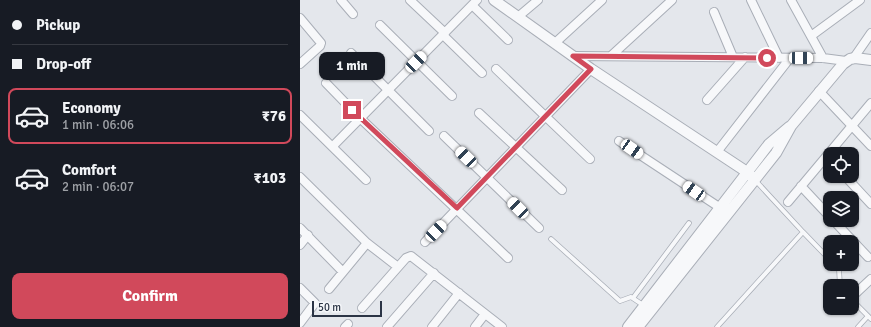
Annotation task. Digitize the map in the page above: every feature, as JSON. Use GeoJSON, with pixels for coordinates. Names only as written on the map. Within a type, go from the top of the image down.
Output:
{"type":"FeatureCollection","features":[{"type":"Feature","properties":{"kind":"street"},"geometry":{"type":"LineString","coordinates":[[341,0],[354,14]]}},
{"type":"Feature","properties":{"kind":"street"},"geometry":{"type":"LineString","coordinates":[[410,0],[482,73]]}},
{"type":"Feature","properties":{"kind":"street"},"geometry":{"type":"LineString","coordinates":[[494,0],[519,16],[591,69],[747,172],[754,180]]}},
{"type":"Feature","properties":{"kind":"street"},"geometry":{"type":"LineString","coordinates":[[519,16],[538,0]]}},
{"type":"Feature","properties":{"kind":"street"},"geometry":{"type":"LineString","coordinates":[[555,43],[602,0]]}},
{"type":"Feature","properties":{"kind":"street"},"geometry":{"type":"LineString","coordinates":[[612,55],[672,0]]}},
{"type":"Feature","properties":{"kind":"street"},"geometry":{"type":"LineString","coordinates":[[751,0],[779,58]]}},
{"type":"Feature","properties":{"kind":"street"},"geometry":{"type":"LineString","coordinates":[[791,0],[823,58]]}},
{"type":"Feature","properties":{"kind":"street"},"geometry":{"type":"LineString","coordinates":[[811,36],[860,0]]}},
{"type":"Feature","properties":{"kind":"street"},"geometry":{"type":"LineString","coordinates":[[333,146],[474,3],[508,40]]}},
{"type":"Feature","properties":{"kind":"street"},"geometry":{"type":"LineString","coordinates":[[714,12],[733,57]]}},
{"type":"Feature","properties":{"kind":"street"},"geometry":{"type":"LineString","coordinates":[[300,18],[321,42],[320,46],[300,64]]}},
{"type":"Feature","properties":{"kind":"street"},"geometry":{"type":"LineString","coordinates":[[380,25],[452,96]]}},
{"type":"Feature","properties":{"kind":"street"},"geometry":{"type":"LineString","coordinates":[[638,327],[783,142],[791,126],[819,91],[850,60],[871,33]]}},
{"type":"Feature","properties":{"kind":"street"},"geometry":{"type":"LineString","coordinates":[[351,53],[429,131]]}},
{"type":"Feature","properties":{"kind":"street"},"geometry":{"type":"LineString","coordinates":[[573,56],[612,55],[871,60]]}},
{"type":"Feature","properties":{"kind":"street"},"geometry":{"type":"LineString","coordinates":[[707,100],[745,57]]}},
{"type":"Feature","properties":{"kind":"street"},"geometry":{"type":"LineString","coordinates":[[717,152],[790,58]]}},
{"type":"Feature","properties":{"kind":"street"},"geometry":{"type":"LineString","coordinates":[[496,69],[590,159]]}},
{"type":"Feature","properties":{"kind":"street"},"geometry":{"type":"LineString","coordinates":[[425,242],[591,69]]}},
{"type":"Feature","properties":{"kind":"street"},"geometry":{"type":"LineString","coordinates":[[326,83],[360,119],[457,208],[508,258]]}},
{"type":"Feature","properties":{"kind":"street"},"geometry":{"type":"LineString","coordinates":[[819,91],[871,146]]}},
{"type":"Feature","properties":{"kind":"street"},"geometry":{"type":"LineString","coordinates":[[837,147],[871,103]]}},
{"type":"Feature","properties":{"kind":"street"},"geometry":{"type":"LineString","coordinates":[[479,113],[562,190]]}},
{"type":"Feature","properties":{"kind":"street"},"geometry":{"type":"LineString","coordinates":[[300,116],[333,146],[366,180]]}},
{"type":"Feature","properties":{"kind":"street"},"geometry":{"type":"LineString","coordinates":[[628,327],[775,136],[791,126]]}},
{"type":"Feature","properties":{"kind":"street"},"geometry":{"type":"LineString","coordinates":[[444,136],[538,228]]}},
{"type":"Feature","properties":{"kind":"street"},"geometry":{"type":"LineString","coordinates":[[620,141],[719,207]]}},
{"type":"Feature","properties":{"kind":"street"},"geometry":{"type":"LineString","coordinates":[[788,202],[823,163]]}},
{"type":"Feature","properties":{"kind":"street"},"geometry":{"type":"LineString","coordinates":[[300,177],[367,243],[398,267]]}},
{"type":"Feature","properties":{"kind":"street"},"geometry":{"type":"LineString","coordinates":[[852,183],[871,204]]}},
{"type":"Feature","properties":{"kind":"street"},"geometry":{"type":"LineString","coordinates":[[801,186],[823,210]]}},
{"type":"Feature","properties":{"kind":"street"},"geometry":{"type":"LineString","coordinates":[[839,227],[868,258]]}},
{"type":"Feature","properties":{"kind":"street"},"geometry":{"type":"LineString","coordinates":[[300,228],[343,272]]}},
{"type":"Feature","properties":{"kind":"street"},"geometry":{"type":"LineString","coordinates":[[300,245],[308,235]]}},
{"type":"Feature","properties":{"kind":"street"},"geometry":{"type":"LineString","coordinates":[[330,289],[367,243]]}},
{"type":"Feature","properties":{"kind":"street"},"geometry":{"type":"LineString","coordinates":[[362,308],[406,258],[411,256],[502,327]]}},
{"type":"Feature","properties":{"kind":"street"},"geometry":{"type":"LineString","coordinates":[[387,327],[434,273]]}},
{"type":"Feature","properties":{"kind":"street"},"geometry":{"type":"LineString","coordinates":[[859,292],[871,279]]}},
{"type":"Feature","properties":{"kind":"street"},"geometry":{"type":"LineString","coordinates":[[300,288],[316,303],[300,323]]}},
{"type":"Feature","properties":{"kind":"street"},"geometry":{"type":"LineString","coordinates":[[432,327],[459,293]]}},
{"type":"Feature","properties":{"kind":"street"},"geometry":{"type":"LineString","coordinates":[[475,327],[486,314]]}},
{"type":"Feature","properties":{"kind":"lane"},"geometry":{"type":"LineString","coordinates":[[754,180],[823,253]]}},
{"type":"Feature","properties":{"kind":"lane"},"geometry":{"type":"LineString","coordinates":[[633,298],[689,223]]}},
{"type":"Feature","properties":{"kind":"lane"},"geometry":{"type":"LineString","coordinates":[[717,327],[803,232]]}},
{"type":"Feature","properties":{"kind":"lane"},"geometry":{"type":"LineString","coordinates":[[550,239],[620,301],[631,297],[644,306]]}},
{"type":"Feature","properties":{"kind":"lane"},"geometry":{"type":"LineString","coordinates":[[858,327],[870,318],[859,304]]}},
{"type":"Feature","properties":{"kind":"route"},"geometry":{"type":"LineString","coordinates":[[352,110],[457,208],[591,69],[573,56],[612,55],[767,58]]}}]}
